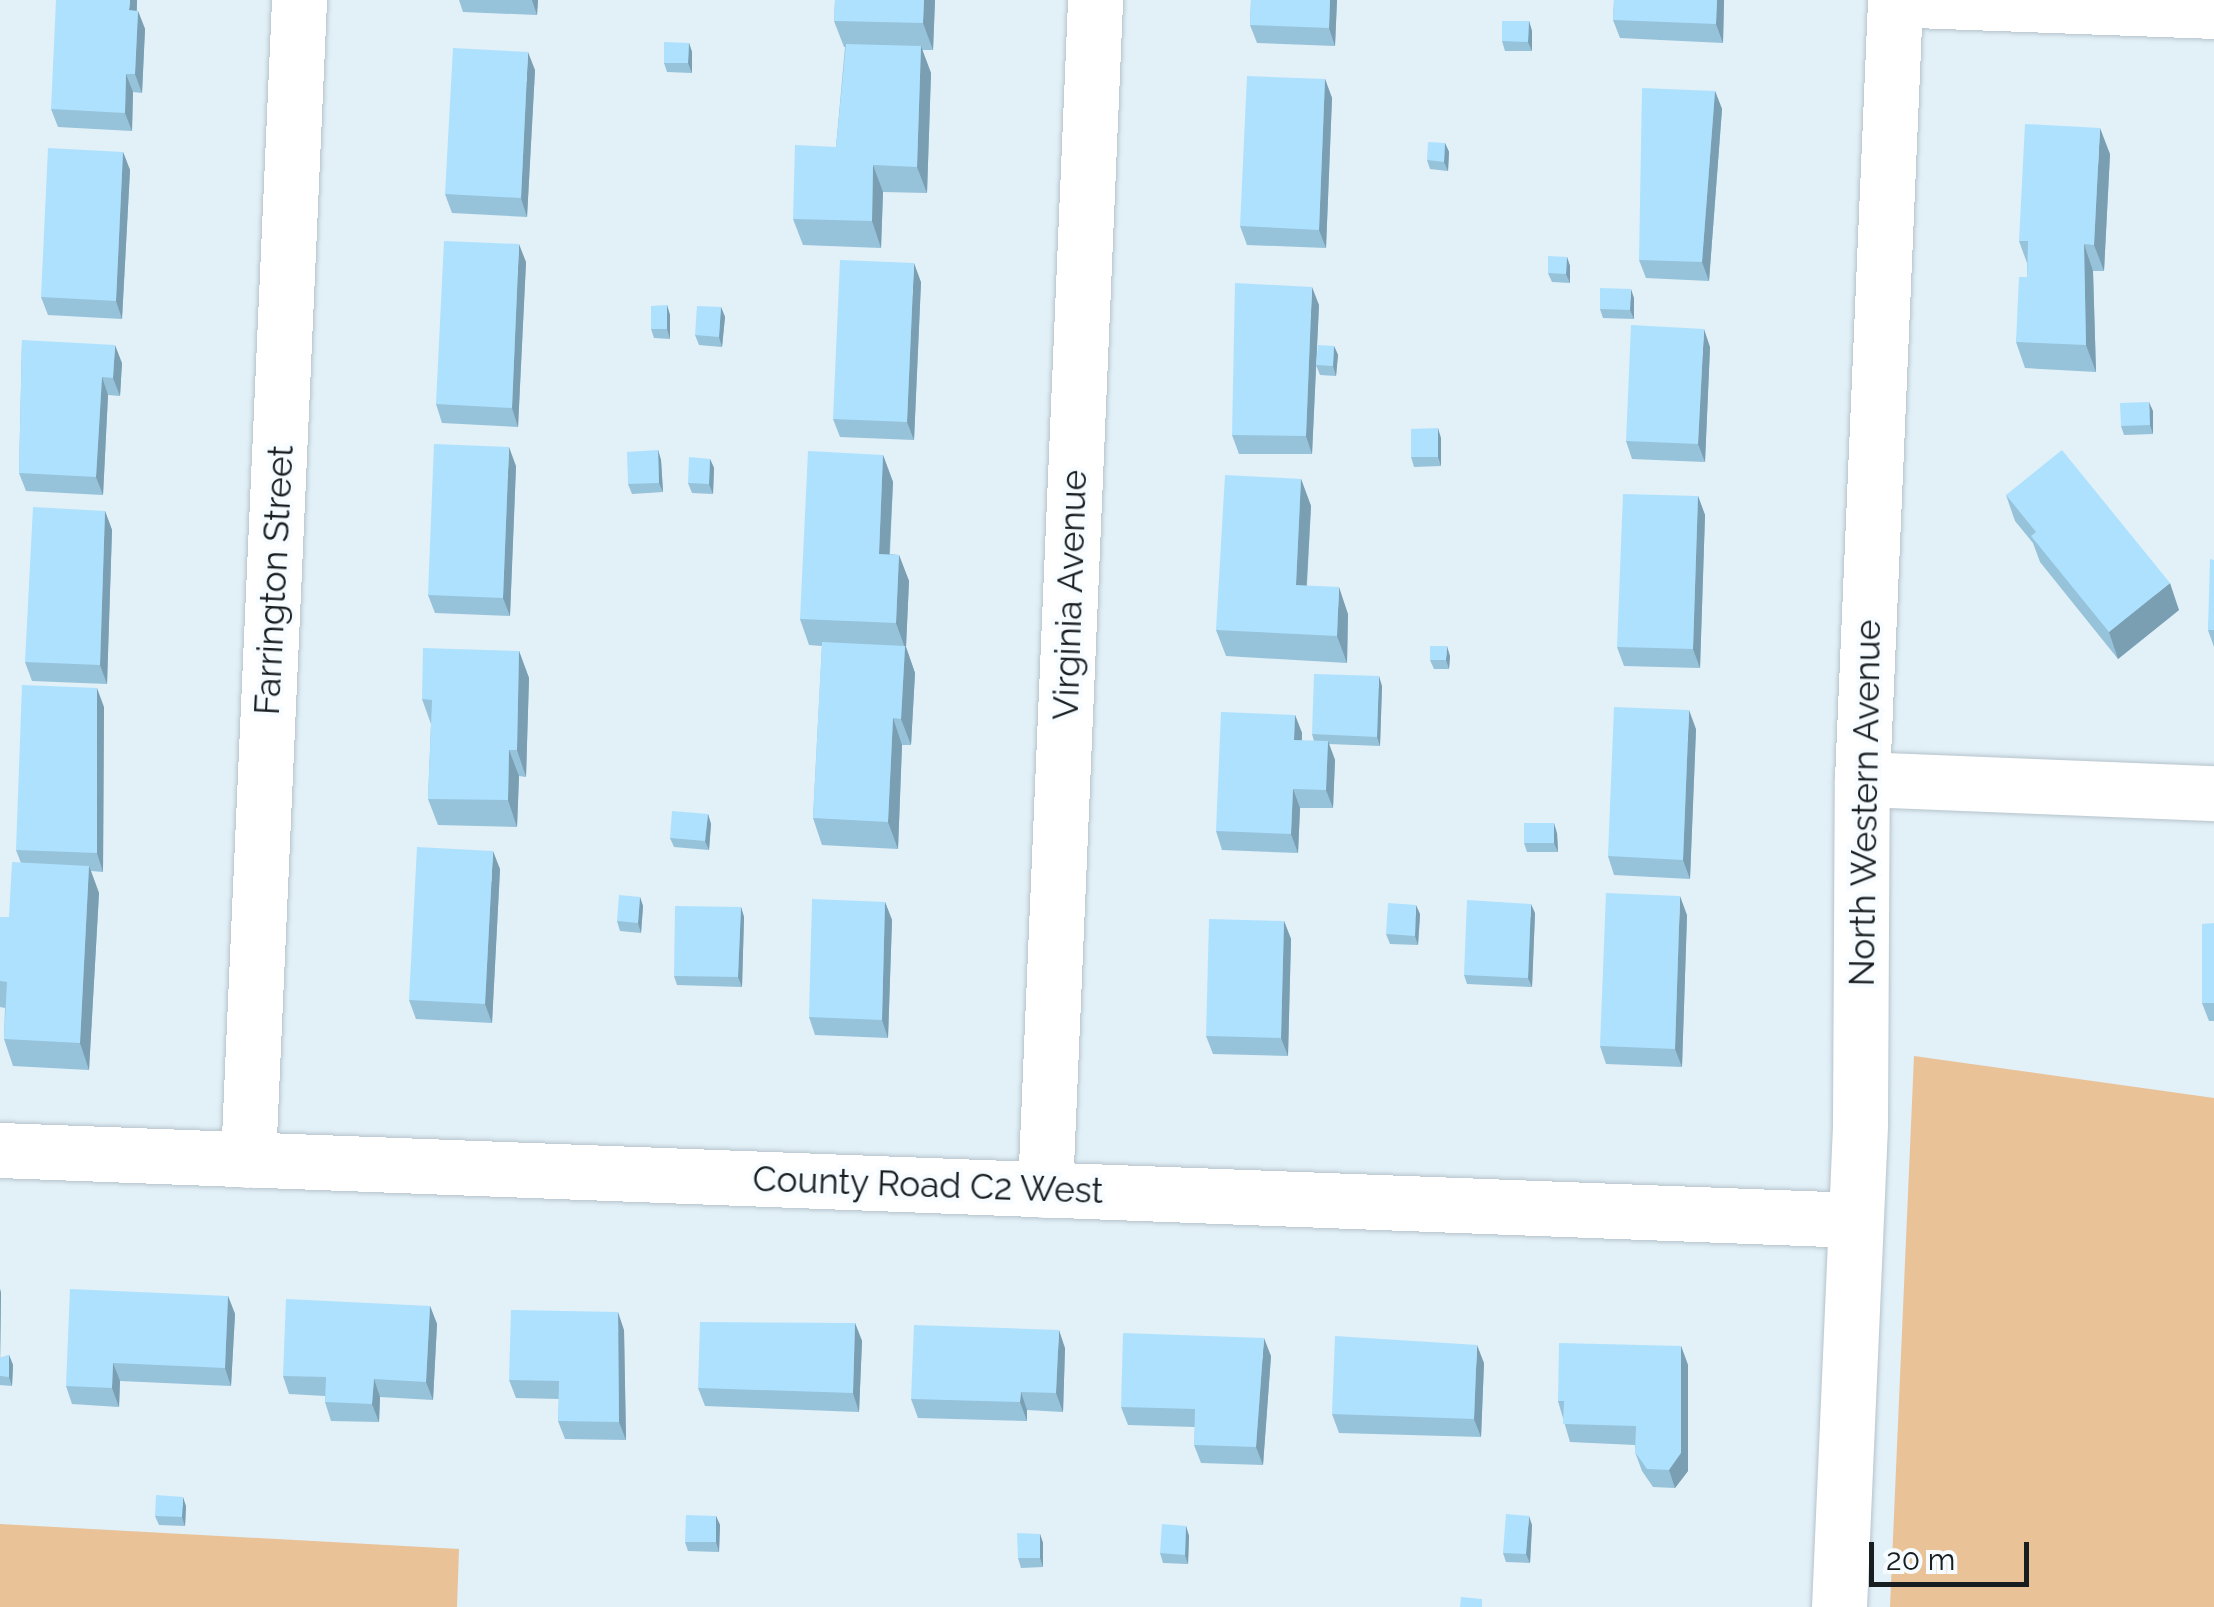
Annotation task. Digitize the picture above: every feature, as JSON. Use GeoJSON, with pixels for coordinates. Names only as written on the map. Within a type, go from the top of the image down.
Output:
{"type":"FeatureCollection","features":[{"type":"Feature","properties":{"kind":"street","name":"Farrington Street"},"geometry":{"type":"LineString","coordinates":[[248,1160],[299,0]]}},
{"type":"Feature","properties":{"kind":"street","name":"Virginia Avenue"},"geometry":{"type":"LineString","coordinates":[[1044,1190],[1095,0]]}},
{"type":"Feature","properties":{"kind":"street","name":"North Western Avenue"},"geometry":{"type":"LineString","coordinates":[[1839,1607],[1856,1220],[1862,779],[1895,0]]}},
{"type":"Feature","properties":{"kind":"street"},"geometry":{"type":"LineString","coordinates":[[1915,0],[2214,11]]}},
{"type":"Feature","properties":{"kind":"street"},"geometry":{"type":"LineString","coordinates":[[1862,779],[2214,793]]}},
{"type":"Feature","properties":{"kind":"street","name":"County Road C2 West"},"geometry":{"type":"LineString","coordinates":[[0,1150],[1856,1220]]}},
{"type":"Feature","properties":{"kind":"shaded area"},"geometry":{"type":"Polygon","coordinates":[[[1914,1056],[2214,1098],[2214,1607],[1890,1607],[1914,1056]]]}},
{"type":"Feature","properties":{"kind":"shaded area"},"geometry":{"type":"Polygon","coordinates":[[[0,1524],[459,1549],[457,1607],[0,1607],[0,1524]]]}},
{"type":"Feature","properties":{"kind":"building"},"geometry":{"type":"Polygon","coordinates":[[[56,0],[130,0],[129,10],[138,11],[135,74],[126,74],[125,113],[51,109],[56,0]]]}},
{"type":"Feature","properties":{"kind":"building"},"geometry":{"type":"Polygon","coordinates":[[[835,0],[924,0],[923,23],[834,21],[835,0]]]}},
{"type":"Feature","properties":{"kind":"building"},"geometry":{"type":"Polygon","coordinates":[[[1251,0],[1330,0],[1329,28],[1250,25],[1251,0]]]}},
{"type":"Feature","properties":{"kind":"building"},"geometry":{"type":"Polygon","coordinates":[[[1614,0],[1717,0],[1716,24],[1613,20],[1614,0]]]}},
{"type":"Feature","properties":{"kind":"building"},"geometry":{"type":"Polygon","coordinates":[[[1502,21],[1529,21],[1528,42],[1502,41],[1502,21]]]}},
{"type":"Feature","properties":{"kind":"building"},"geometry":{"type":"Polygon","coordinates":[[[664,42],[689,43],[688,63],[664,63],[664,42]]]}},
{"type":"Feature","properties":{"kind":"building"},"geometry":{"type":"Polygon","coordinates":[[[846,44],[921,46],[917,167],[873,165],[872,221],[793,219],[795,145],[836,147],[846,44]]]}},
{"type":"Feature","properties":{"kind":"building"},"geometry":{"type":"Polygon","coordinates":[[[453,48],[528,52],[521,198],[445,194],[453,48]]]}},
{"type":"Feature","properties":{"kind":"building"},"geometry":{"type":"Polygon","coordinates":[[[1247,76],[1325,79],[1319,230],[1240,226],[1247,76]]]}},
{"type":"Feature","properties":{"kind":"building"},"geometry":{"type":"Polygon","coordinates":[[[1642,88],[1715,91],[1702,262],[1639,260],[1642,88]]]}},
{"type":"Feature","properties":{"kind":"building"},"geometry":{"type":"Polygon","coordinates":[[[2025,124],[2100,128],[2094,245],[2084,244],[2086,345],[2016,342],[2019,277],[2027,277],[2028,241],[2019,241],[2025,124]]]}},
{"type":"Feature","properties":{"kind":"building"},"geometry":{"type":"Polygon","coordinates":[[[1428,142],[1445,143],[1444,162],[1427,160],[1428,142]]]}},
{"type":"Feature","properties":{"kind":"building"},"geometry":{"type":"Polygon","coordinates":[[[48,148],[123,152],[116,301],[41,297],[48,148]]]}},
{"type":"Feature","properties":{"kind":"building"},"geometry":{"type":"Polygon","coordinates":[[[444,241],[519,244],[512,408],[436,404],[444,241]]]}},
{"type":"Feature","properties":{"kind":"building"},"geometry":{"type":"Polygon","coordinates":[[[1548,256],[1567,257],[1566,274],[1548,273],[1548,256]]]}},
{"type":"Feature","properties":{"kind":"building"},"geometry":{"type":"Polygon","coordinates":[[[840,260],[914,263],[907,422],[833,419],[840,260]]]}},
{"type":"Feature","properties":{"kind":"building"},"geometry":{"type":"Polygon","coordinates":[[[1235,283],[1312,287],[1306,436],[1232,435],[1235,283]]]}},
{"type":"Feature","properties":{"kind":"building"},"geometry":{"type":"Polygon","coordinates":[[[1600,288],[1631,289],[1630,310],[1600,309],[1600,288]]]}},
{"type":"Feature","properties":{"kind":"building"},"geometry":{"type":"Polygon","coordinates":[[[667,305],[667,329],[651,329],[651,306],[667,305]]]}},
{"type":"Feature","properties":{"kind":"building"},"geometry":{"type":"Polygon","coordinates":[[[697,306],[721,307],[719,337],[695,335],[697,306]]]}},
{"type":"Feature","properties":{"kind":"building"},"geometry":{"type":"Polygon","coordinates":[[[1631,325],[1704,329],[1698,444],[1626,441],[1631,325]]]}},
{"type":"Feature","properties":{"kind":"building"},"geometry":{"type":"Polygon","coordinates":[[[22,340],[115,345],[113,378],[102,377],[96,477],[19,473],[22,340]]]}},
{"type":"Feature","properties":{"kind":"building"},"geometry":{"type":"Polygon","coordinates":[[[1318,345],[1334,346],[1333,366],[1316,365],[1318,345]]]}},
{"type":"Feature","properties":{"kind":"building"},"geometry":{"type":"Polygon","coordinates":[[[2149,402],[2150,425],[2121,426],[2120,403],[2149,402]]]}},
{"type":"Feature","properties":{"kind":"building"},"geometry":{"type":"Polygon","coordinates":[[[1438,428],[1438,457],[1411,457],[1411,429],[1438,428]]]}},
{"type":"Feature","properties":{"kind":"building"},"geometry":{"type":"Polygon","coordinates":[[[434,444],[509,447],[503,598],[428,595],[434,444]]]}},
{"type":"Feature","properties":{"kind":"building"},"geometry":{"type":"Polygon","coordinates":[[[658,450],[659,483],[628,484],[627,452],[658,450]]]}},
{"type":"Feature","properties":{"kind":"building"},"geometry":{"type":"Polygon","coordinates":[[[2062,450],[2170,583],[2109,632],[2031,536],[2036,532],[2006,495],[2062,450]]]}},
{"type":"Feature","properties":{"kind":"building"},"geometry":{"type":"Polygon","coordinates":[[[808,451],[883,455],[879,554],[899,555],[896,623],[800,619],[808,451]]]}},
{"type":"Feature","properties":{"kind":"building"},"geometry":{"type":"Polygon","coordinates":[[[689,457],[710,459],[709,484],[688,483],[689,457]]]}},
{"type":"Feature","properties":{"kind":"building"},"geometry":{"type":"Polygon","coordinates":[[[1225,475],[1301,479],[1296,585],[1339,587],[1337,636],[1216,630],[1225,475]]]}},
{"type":"Feature","properties":{"kind":"building"},"geometry":{"type":"Polygon","coordinates":[[[1623,494],[1698,496],[1693,649],[1617,647],[1623,494]]]}},
{"type":"Feature","properties":{"kind":"building"},"geometry":{"type":"Polygon","coordinates":[[[33,507],[105,511],[100,665],[25,662],[33,507]]]}},
{"type":"Feature","properties":{"kind":"building"},"geometry":{"type":"Polygon","coordinates":[[[2210,559],[2214,560],[2214,630],[2208,630],[2210,559]]]}},
{"type":"Feature","properties":{"kind":"building"},"geometry":{"type":"Polygon","coordinates":[[[822,642],[905,646],[901,719],[893,718],[888,822],[813,818],[822,642]]]}},
{"type":"Feature","properties":{"kind":"building"},"geometry":{"type":"Polygon","coordinates":[[[1430,646],[1447,646],[1446,660],[1430,660],[1430,646]]]}},
{"type":"Feature","properties":{"kind":"building"},"geometry":{"type":"Polygon","coordinates":[[[423,648],[519,651],[517,750],[509,750],[508,800],[428,799],[432,700],[422,699],[423,648]]]}},
{"type":"Feature","properties":{"kind":"building"},"geometry":{"type":"Polygon","coordinates":[[[1314,674],[1379,676],[1377,737],[1312,734],[1314,674]]]}},
{"type":"Feature","properties":{"kind":"building"},"geometry":{"type":"Polygon","coordinates":[[[22,685],[97,688],[97,853],[16,850],[22,685]]]}},
{"type":"Feature","properties":{"kind":"building"},"geometry":{"type":"Polygon","coordinates":[[[1614,707],[1689,710],[1683,860],[1608,856],[1614,707]]]}},
{"type":"Feature","properties":{"kind":"building"},"geometry":{"type":"Polygon","coordinates":[[[1221,712],[1295,715],[1294,740],[1328,741],[1326,790],[1293,789],[1291,834],[1216,831],[1221,712]]]}},
{"type":"Feature","properties":{"kind":"building"},"geometry":{"type":"Polygon","coordinates":[[[672,811],[708,814],[705,841],[670,838],[672,811]]]}},
{"type":"Feature","properties":{"kind":"building"},"geometry":{"type":"Polygon","coordinates":[[[1524,823],[1554,823],[1554,843],[1524,843],[1524,823]]]}},
{"type":"Feature","properties":{"kind":"building"},"geometry":{"type":"Polygon","coordinates":[[[417,847],[493,851],[485,1004],[409,1000],[417,847]]]}},
{"type":"Feature","properties":{"kind":"building"},"geometry":{"type":"Polygon","coordinates":[[[12,862],[89,866],[80,1043],[4,1039],[7,982],[0,981],[0,917],[9,917],[12,862]]]}},
{"type":"Feature","properties":{"kind":"building"},"geometry":{"type":"Polygon","coordinates":[[[1606,893],[1680,896],[1675,1049],[1600,1046],[1606,893]]]}},
{"type":"Feature","properties":{"kind":"building"},"geometry":{"type":"Polygon","coordinates":[[[619,895],[640,897],[638,923],[617,921],[619,895]]]}},
{"type":"Feature","properties":{"kind":"building"},"geometry":{"type":"Polygon","coordinates":[[[812,899],[885,902],[882,1020],[809,1017],[812,899]]]}},
{"type":"Feature","properties":{"kind":"building"},"geometry":{"type":"Polygon","coordinates":[[[1467,900],[1531,904],[1528,978],[1464,975],[1467,900]]]}},
{"type":"Feature","properties":{"kind":"building"},"geometry":{"type":"Polygon","coordinates":[[[1388,903],[1416,905],[1415,936],[1386,934],[1388,903]]]}},
{"type":"Feature","properties":{"kind":"building"},"geometry":{"type":"Polygon","coordinates":[[[675,906],[741,907],[738,977],[674,976],[675,906]]]}},
{"type":"Feature","properties":{"kind":"building"},"geometry":{"type":"Polygon","coordinates":[[[1209,919],[1284,921],[1281,1038],[1206,1036],[1209,919]]]}},
{"type":"Feature","properties":{"kind":"building"},"geometry":{"type":"Polygon","coordinates":[[[2214,923],[2214,1003],[2202,1003],[2202,924],[2214,923]]]}},
{"type":"Feature","properties":{"kind":"building"},"geometry":{"type":"Polygon","coordinates":[[[70,1289],[228,1296],[225,1368],[113,1363],[112,1388],[66,1386],[70,1289]]]}},
{"type":"Feature","properties":{"kind":"building"},"geometry":{"type":"Polygon","coordinates":[[[286,1299],[430,1306],[426,1382],[374,1379],[372,1404],[325,1402],[326,1377],[283,1376],[286,1299]]]}},
{"type":"Feature","properties":{"kind":"building"},"geometry":{"type":"Polygon","coordinates":[[[511,1310],[618,1312],[619,1422],[558,1421],[559,1381],[509,1380],[511,1310]]]}},
{"type":"Feature","properties":{"kind":"building"},"geometry":{"type":"Polygon","coordinates":[[[700,1322],[855,1323],[853,1393],[698,1388],[700,1322]]]}},
{"type":"Feature","properties":{"kind":"building"},"geometry":{"type":"Polygon","coordinates":[[[914,1325],[1059,1330],[1056,1393],[1021,1392],[1020,1402],[911,1399],[914,1325]]]}},
{"type":"Feature","properties":{"kind":"building"},"geometry":{"type":"Polygon","coordinates":[[[1123,1333],[1264,1338],[1256,1447],[1194,1445],[1195,1409],[1121,1407],[1123,1333]]]}},
{"type":"Feature","properties":{"kind":"building"},"geometry":{"type":"Polygon","coordinates":[[[1335,1336],[1477,1345],[1474,1419],[1332,1414],[1335,1336]]]}},
{"type":"Feature","properties":{"kind":"building"},"geometry":{"type":"Polygon","coordinates":[[[1559,1343],[1681,1346],[1681,1453],[1669,1470],[1647,1469],[1635,1452],[1636,1426],[1563,1424],[1564,1401],[1558,1401],[1559,1343]]]}},
{"type":"Feature","properties":{"kind":"building"},"geometry":{"type":"Polygon","coordinates":[[[9,1355],[9,1377],[0,1376],[0,1358],[9,1355]]]}},
{"type":"Feature","properties":{"kind":"building"},"geometry":{"type":"Polygon","coordinates":[[[156,1495],[183,1497],[182,1517],[155,1516],[156,1495]]]}},
{"type":"Feature","properties":{"kind":"building"},"geometry":{"type":"Polygon","coordinates":[[[1506,1514],[1529,1516],[1526,1554],[1503,1553],[1506,1514]]]}},
{"type":"Feature","properties":{"kind":"building"},"geometry":{"type":"Polygon","coordinates":[[[686,1515],[716,1516],[716,1542],[685,1542],[686,1515]]]}},
{"type":"Feature","properties":{"kind":"building"},"geometry":{"type":"Polygon","coordinates":[[[1162,1524],[1186,1526],[1185,1555],[1160,1553],[1162,1524]]]}},
{"type":"Feature","properties":{"kind":"building"},"geometry":{"type":"Polygon","coordinates":[[[1017,1533],[1040,1534],[1040,1558],[1018,1558],[1017,1533]]]}},
{"type":"Feature","properties":{"kind":"building"},"geometry":{"type":"Polygon","coordinates":[[[1461,1597],[1482,1599],[1482,1607],[1460,1607],[1461,1597]]]}}]}
